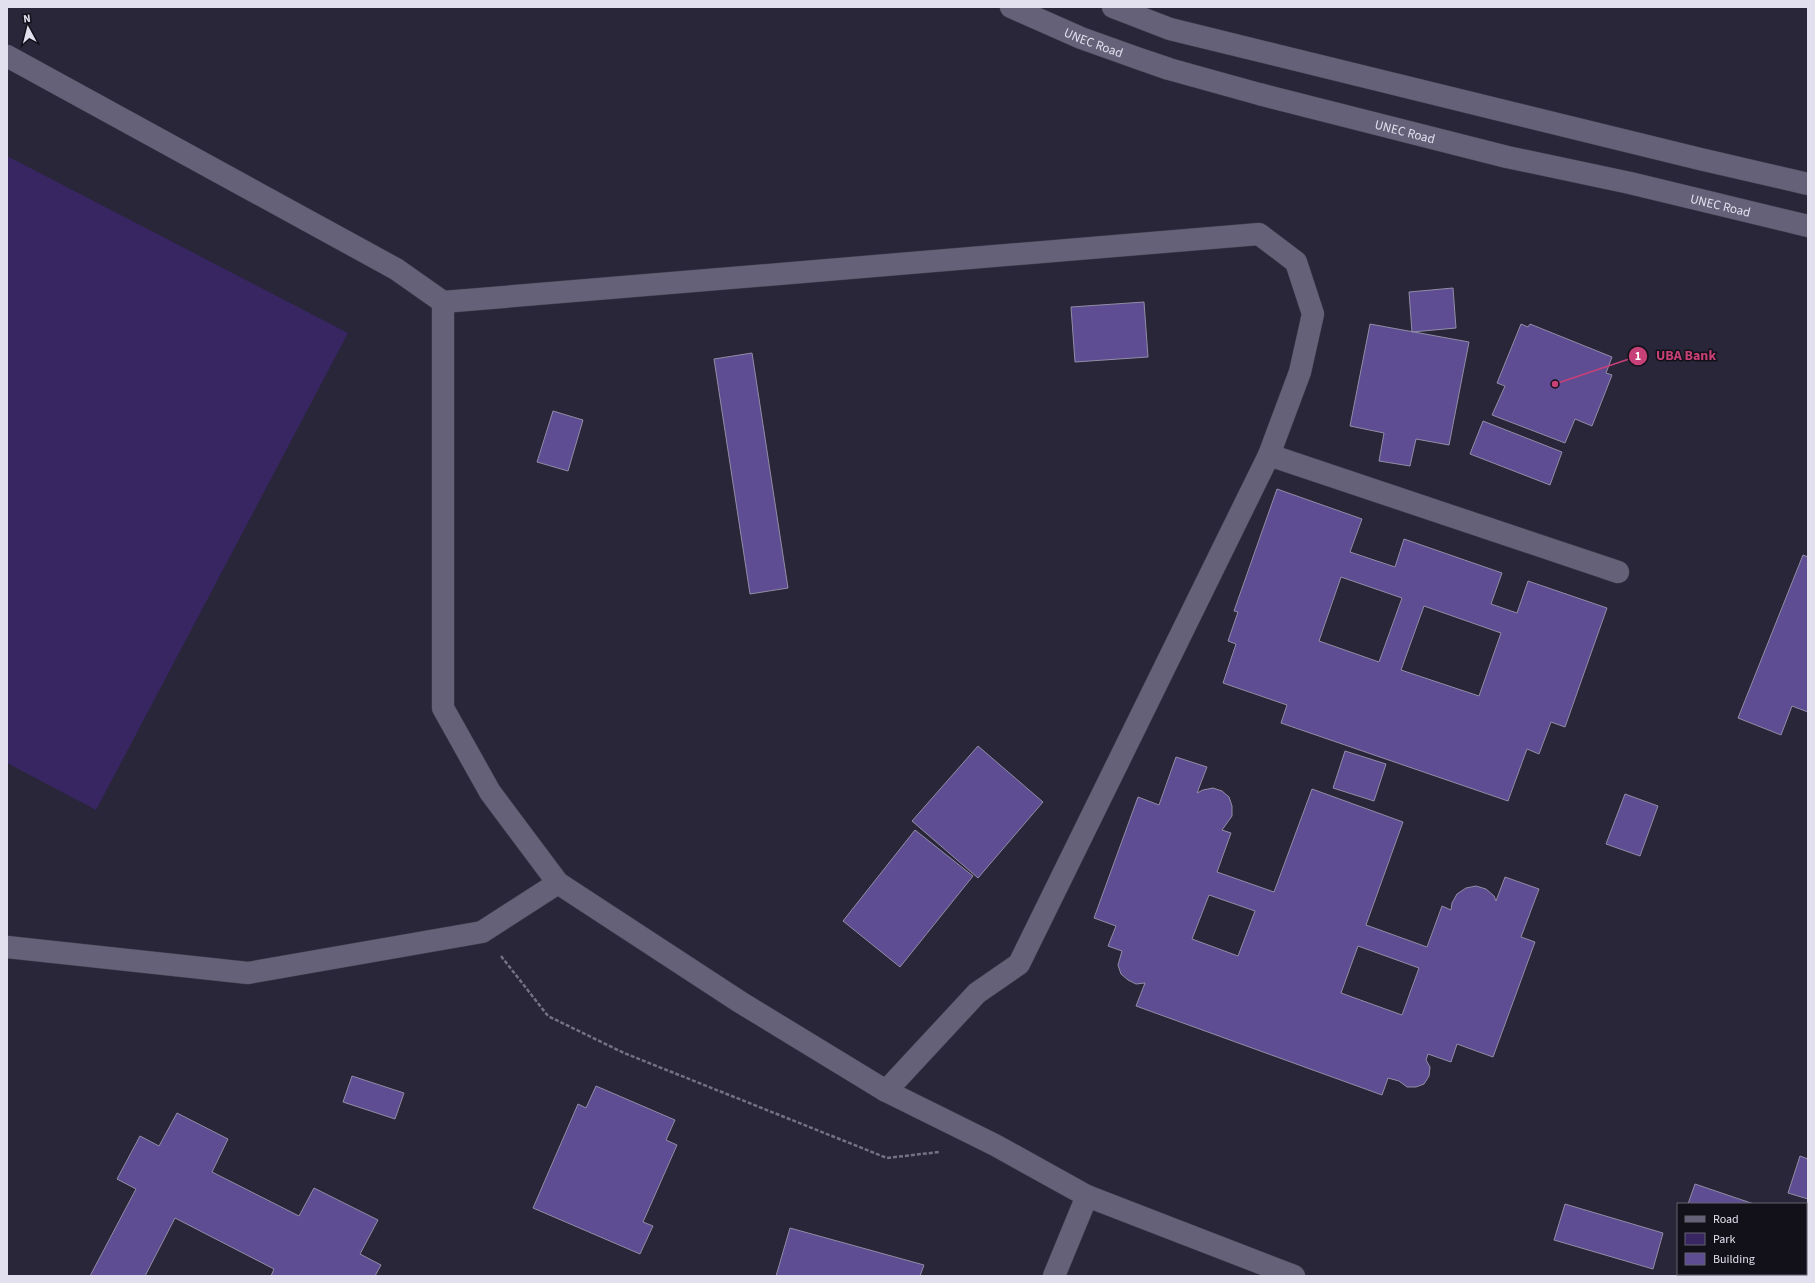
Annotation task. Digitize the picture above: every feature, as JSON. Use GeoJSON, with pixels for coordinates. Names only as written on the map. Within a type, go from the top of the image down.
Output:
{"type":"FeatureCollection","features":[{"type":"Feature","properties":{"kind":"street","name":"UNEC Road"},"geometry":{"type":"LineString","coordinates":[[1011,7],[1081,38],[1169,69],[1258,94],[1507,157],[1630,183],[1808,226]]}},
{"type":"Feature","properties":{"kind":"street"},"geometry":{"type":"LineString","coordinates":[[1113,7],[1170,30],[1808,184]]}},
{"type":"Feature","properties":{"kind":"street"},"geometry":{"type":"LineString","coordinates":[[7,56],[396,269],[443,302],[1259,234],[1296,262],[1313,314],[1300,372],[1269,455],[1019,964],[977,993],[886,1091]]}},
{"type":"Feature","properties":{"kind":"street"},"geometry":{"type":"LineString","coordinates":[[443,302],[443,708],[490,792],[558,883],[740,1002],[886,1091],[995,1145],[1087,1196],[1294,1276]]}},
{"type":"Feature","properties":{"kind":"street"},"geometry":{"type":"LineString","coordinates":[[1269,455],[1618,572]]}},
{"type":"Feature","properties":{"kind":"street"},"geometry":{"type":"LineString","coordinates":[[7,947],[248,973],[482,932],[558,883]]}},
{"type":"Feature","properties":{"kind":"street"},"geometry":{"type":"LineString","coordinates":[[1054,1276],[1087,1196]]}},
{"type":"Feature","properties":{"kind":"path"},"geometry":{"type":"LineString","coordinates":[[482,932],[548,1016],[624,1053],[887,1158],[941,1152]]}},
{"type":"Feature","properties":{"kind":"green space"},"geometry":{"type":"Polygon","coordinates":[[[7,156],[348,333],[96,810],[7,763],[7,156]]]}},
{"type":"Feature","properties":{"kind":"building"},"geometry":{"type":"Polygon","coordinates":[[[1453,288],[1456,328],[1412,332],[1409,292],[1453,288]]]}},
{"type":"Feature","properties":{"kind":"building"},"geometry":{"type":"Polygon","coordinates":[[[1144,302],[1148,357],[1075,362],[1071,307],[1144,302]]]}},
{"type":"Feature","properties":{"kind":"building"},"geometry":{"type":"Polygon","coordinates":[[[1370,324],[1469,342],[1449,445],[1416,439],[1410,466],[1379,461],[1384,433],[1350,426],[1370,324]]]}},
{"type":"Feature","properties":{"kind":"building"},"geometry":{"type":"Polygon","coordinates":[[[1521,324],[1528,327],[1530,324],[1612,357],[1606,373],[1612,375],[1592,426],[1575,419],[1565,443],[1492,415],[1505,386],[1497,383],[1521,324]]]}},
{"type":"Feature","properties":{"kind":"building"},"geometry":{"type":"Polygon","coordinates":[[[752,353],[788,588],[750,594],[714,359],[752,353]]]}},
{"type":"Feature","properties":{"kind":"building"},"geometry":{"type":"Polygon","coordinates":[[[553,411],[583,420],[568,471],[537,462],[553,411]]]}},
{"type":"Feature","properties":{"kind":"building"},"geometry":{"type":"Polygon","coordinates":[[[1483,421],[1562,452],[1550,485],[1470,454],[1483,421]]]}},
{"type":"Feature","properties":{"kind":"building"},"geometry":{"type":"Polygon","coordinates":[[[1277,489],[1362,519],[1350,552],[1395,567],[1404,539],[1502,573],[1491,604],[1517,613],[1528,581],[1607,608],[1565,727],[1551,722],[1539,754],[1527,749],[1508,801],[1281,723],[1287,705],[1223,683],[1236,644],[1228,641],[1238,612],[1234,611],[1277,489]],[[1341,577],[1319,641],[1379,662],[1402,598],[1341,577]],[[1424,606],[1401,670],[1479,696],[1501,633],[1424,606]]]}},
{"type":"Feature","properties":{"kind":"building"},"geometry":{"type":"Polygon","coordinates":[[[1803,555],[1808,557],[1808,712],[1792,706],[1781,735],[1738,718],[1803,555]]]}},
{"type":"Feature","properties":{"kind":"building"},"geometry":{"type":"Polygon","coordinates":[[[978,746],[1043,802],[978,878],[912,821],[978,746]]]}},
{"type":"Feature","properties":{"kind":"building"},"geometry":{"type":"Polygon","coordinates":[[[1345,751],[1386,764],[1374,801],[1333,788],[1345,751]]]}},
{"type":"Feature","properties":{"kind":"building"},"geometry":{"type":"Polygon","coordinates":[[[1176,757],[1207,767],[1197,793],[1213,788],[1222,791],[1229,797],[1232,806],[1232,816],[1222,830],[1231,833],[1217,872],[1274,892],[1312,789],[1403,822],[1366,925],[1427,947],[1442,906],[1451,910],[1452,903],[1457,894],[1466,888],[1476,886],[1486,889],[1494,896],[1496,901],[1505,877],[1539,889],[1521,937],[1535,942],[1493,1057],[1457,1044],[1451,1062],[1428,1054],[1426,1060],[1430,1067],[1429,1076],[1424,1084],[1416,1087],[1407,1087],[1399,1081],[1388,1078],[1382,1095],[1136,1006],[1145,983],[1136,984],[1121,974],[1118,965],[1122,951],[1108,946],[1116,926],[1094,918],[1138,797],[1159,805],[1176,757]],[[1209,895],[1192,939],[1238,956],[1255,911],[1209,895]],[[1358,946],[1341,993],[1402,1015],[1419,968],[1358,946]]]}},
{"type":"Feature","properties":{"kind":"building"},"geometry":{"type":"Polygon","coordinates":[[[1625,794],[1658,806],[1640,856],[1606,844],[1625,794]]]}},
{"type":"Feature","properties":{"kind":"building"},"geometry":{"type":"Polygon","coordinates":[[[915,830],[973,876],[900,967],[843,921],[915,830]]]}},
{"type":"Feature","properties":{"kind":"building"},"geometry":{"type":"Polygon","coordinates":[[[352,1076],[404,1093],[395,1119],[343,1102],[352,1076]]]}},
{"type":"Feature","properties":{"kind":"building"},"geometry":{"type":"Polygon","coordinates":[[[596,1086],[675,1120],[666,1140],[677,1145],[643,1222],[653,1226],[640,1254],[533,1208],[578,1104],[586,1108],[596,1086]]]}},
{"type":"Feature","properties":{"kind":"building"},"geometry":{"type":"Polygon","coordinates":[[[177,1113],[228,1139],[212,1172],[299,1216],[314,1188],[378,1220],[360,1254],[381,1265],[375,1276],[271,1276],[274,1269],[175,1218],[145,1276],[90,1276],[136,1189],[117,1179],[140,1136],[159,1146],[177,1113]]]}},
{"type":"Feature","properties":{"kind":"building"},"geometry":{"type":"Polygon","coordinates":[[[1800,1156],[1808,1159],[1808,1199],[1788,1193],[1800,1156]]]}},
{"type":"Feature","properties":{"kind":"building"},"geometry":{"type":"Polygon","coordinates":[[[1695,1184],[1751,1203],[1688,1203],[1695,1184]]]}},
{"type":"Feature","properties":{"kind":"building"},"geometry":{"type":"Polygon","coordinates":[[[1565,1204],[1663,1233],[1653,1269],[1554,1240],[1565,1204]]]}},
{"type":"Feature","properties":{"kind":"building"},"geometry":{"type":"Polygon","coordinates":[[[790,1228],[924,1265],[920,1276],[776,1276],[790,1228]]]}},
{"type":"Feature","properties":{"kind":"place","name":"UBA Bank"},"geometry":{"type":"Point","coordinates":[1555,384]}}]}
